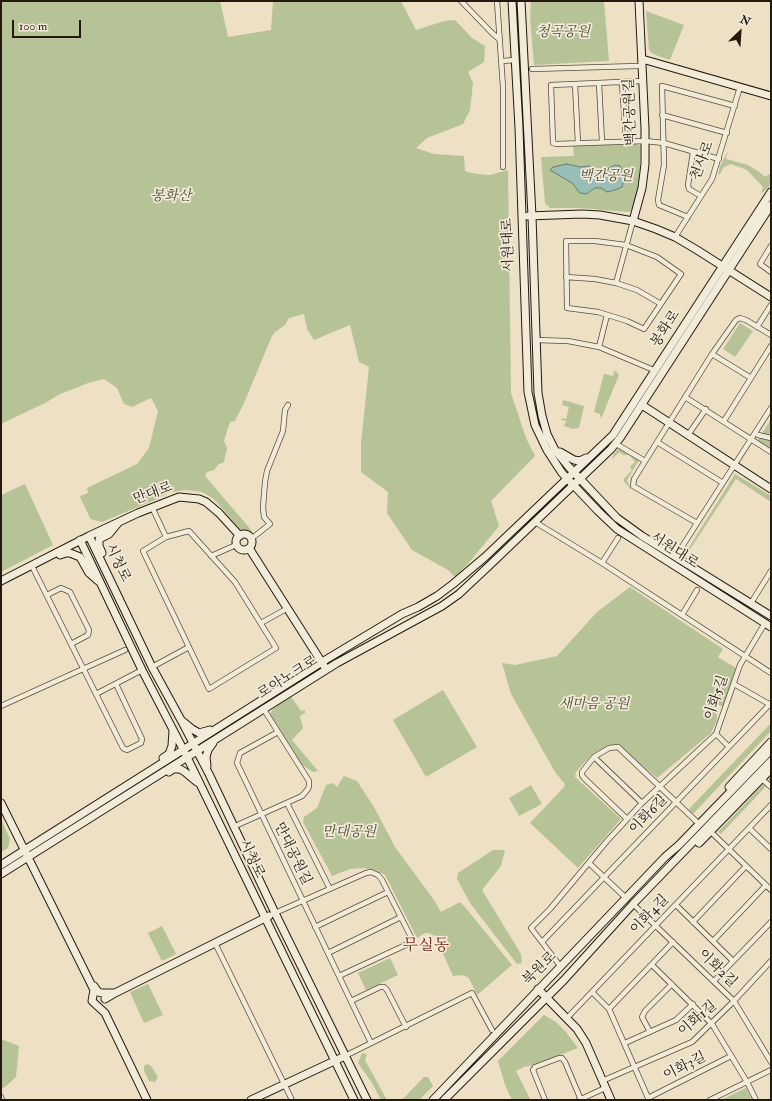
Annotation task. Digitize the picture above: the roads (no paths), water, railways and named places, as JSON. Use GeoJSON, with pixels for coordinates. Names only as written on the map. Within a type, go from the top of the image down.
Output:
{"type":"FeatureCollection","features":[{"type":"Feature","properties":{"kind":"street"},"geometry":{"type":"LineString","coordinates":[[461,1],[500,40]]}},
{"type":"Feature","properties":{"kind":"street"},"geometry":{"type":"LineString","coordinates":[[497,1],[502,61],[503,167]]}},
{"type":"Feature","properties":{"kind":"street","name":"서원대로"},"geometry":{"type":"LineString","coordinates":[[512,1],[528,392],[535,425],[547,450],[567,479],[617,529],[768,625]]}},
{"type":"Feature","properties":{"kind":"street","name":"서원대로"},"geometry":{"type":"LineString","coordinates":[[521,1],[532,216],[535,340],[538,393],[540,408],[547,434],[556,450],[579,479],[617,518],[635,531],[771,616]]}},
{"type":"Feature","properties":{"kind":"street","name":"백간공원길"},"geometry":{"type":"LineString","coordinates":[[633,221],[643,181],[645,164],[639,1]]}},
{"type":"Feature","properties":{"kind":"street"},"geometry":{"type":"LineString","coordinates":[[502,61],[524,59]]}},
{"type":"Feature","properties":{"kind":"street"},"geometry":{"type":"LineString","coordinates":[[642,59],[771,96]]}},
{"type":"Feature","properties":{"kind":"street"},"geometry":{"type":"LineString","coordinates":[[532,69],[638,66]]}},
{"type":"Feature","properties":{"kind":"street"},"geometry":{"type":"LineString","coordinates":[[643,81],[551,85],[553,143],[645,141],[664,143],[719,160]]}},
{"type":"Feature","properties":{"kind":"street"},"geometry":{"type":"LineString","coordinates":[[599,83],[602,142]]}},
{"type":"Feature","properties":{"kind":"street"},"geometry":{"type":"LineString","coordinates":[[622,83],[626,141]]}},
{"type":"Feature","properties":{"kind":"street"},"geometry":{"type":"LineString","coordinates":[[575,84],[578,143]]}},
{"type":"Feature","properties":{"kind":"street"},"geometry":{"type":"LineString","coordinates":[[688,217],[659,205],[658,200],[664,165],[662,86],[735,106]]}},
{"type":"Feature","properties":{"kind":"street","name":"천사로"},"geometry":{"type":"LineString","coordinates":[[675,238],[712,179],[740,87]]}},
{"type":"Feature","properties":{"kind":"street"},"geometry":{"type":"LineString","coordinates":[[662,115],[727,133]]}},
{"type":"Feature","properties":{"kind":"street"},"geometry":{"type":"LineString","coordinates":[[694,152],[688,185],[689,189],[701,196]]}},
{"type":"Feature","properties":{"kind":"street","name":"봉화로"},"geometry":{"type":"LineString","coordinates":[[726,268],[771,192]]}},
{"type":"Feature","properties":{"kind":"street","name":"봉화로"},"geometry":{"type":"LineString","coordinates":[[567,479],[613,435],[658,372],[726,268],[771,205]]}},
{"type":"Feature","properties":{"kind":"street"},"geometry":{"type":"LineString","coordinates":[[521,217],[588,214],[633,221],[656,229],[675,238],[771,297]]}},
{"type":"Feature","properties":{"kind":"street"},"geometry":{"type":"LineString","coordinates":[[616,283],[633,221]]}},
{"type":"Feature","properties":{"kind":"street"},"geometry":{"type":"LineString","coordinates":[[566,241],[595,241],[626,245],[657,257],[681,274],[644,329],[627,321],[598,312],[567,308],[566,277],[566,241]]}},
{"type":"Feature","properties":{"kind":"street"},"geometry":{"type":"LineString","coordinates":[[771,246],[760,264],[771,272]]}},
{"type":"Feature","properties":{"kind":"street"},"geometry":{"type":"LineString","coordinates":[[566,277],[595,279],[616,283],[641,292],[661,304]]}},
{"type":"Feature","properties":{"kind":"street"},"geometry":{"type":"LineString","coordinates":[[757,327],[771,305]]}},
{"type":"Feature","properties":{"kind":"street"},"geometry":{"type":"LineString","coordinates":[[599,347],[607,315]]}},
{"type":"Feature","properties":{"kind":"street"},"geometry":{"type":"LineString","coordinates":[[697,524],[633,486],[634,480],[712,354],[736,320],[740,318],[771,335]]}},
{"type":"Feature","properties":{"kind":"street"},"geometry":{"type":"LineString","coordinates":[[535,340],[568,341],[599,347],[658,372]]}},
{"type":"Feature","properties":{"kind":"street"},"geometry":{"type":"LineString","coordinates":[[724,421],[771,346]]}},
{"type":"Feature","properties":{"kind":"street"},"geometry":{"type":"LineString","coordinates":[[712,354],[751,378]]}},
{"type":"Feature","properties":{"kind":"street","name":"봉화로"},"geometry":{"type":"LineString","coordinates":[[573,485],[620,438],[642,405],[658,372]]}},
{"type":"Feature","properties":{"kind":"street"},"geometry":{"type":"LineString","coordinates":[[686,397],[771,452]]}},
{"type":"Feature","properties":{"kind":"street"},"geometry":{"type":"LineString","coordinates":[[251,538],[270,524],[264,517],[265,482],[267,471],[283,431],[285,410],[288,405]]}},
{"type":"Feature","properties":{"kind":"street"},"geometry":{"type":"LineString","coordinates":[[642,405],[771,489]]}},
{"type":"Feature","properties":{"kind":"street","name":"서원대로"},"geometry":{"type":"LineString","coordinates":[[676,556],[771,408]]}},
{"type":"Feature","properties":{"kind":"street"},"geometry":{"type":"LineString","coordinates":[[690,432],[706,409]]}},
{"type":"Feature","properties":{"kind":"street"},"geometry":{"type":"LineString","coordinates":[[758,435],[771,438]]}},
{"type":"Feature","properties":{"kind":"street"},"geometry":{"type":"LineString","coordinates":[[657,442],[723,483]]}},
{"type":"Feature","properties":{"kind":"street"},"geometry":{"type":"LineString","coordinates":[[618,445],[645,461]]}},
{"type":"Feature","properties":{"kind":"street"},"geometry":{"type":"LineString","coordinates":[[556,450],[570,459],[580,461],[585,460],[595,452]]}},
{"type":"Feature","properties":{"kind":"street","name":"로아노크로"},"geometry":{"type":"LineString","coordinates":[[1,874],[197,751],[220,732],[322,662],[402,614],[437,596],[485,557],[567,479]]}},
{"type":"Feature","properties":{"kind":"street","name":"로아노크로"},"geometry":{"type":"LineString","coordinates":[[183,749],[193,743],[220,732],[263,708],[326,669],[442,606],[459,594],[573,485]]}},
{"type":"Feature","properties":{"kind":"street","name":"만대로"},"geometry":{"type":"LineString","coordinates":[[80,540],[121,520],[179,497],[199,499],[206,502],[219,512],[240,536]]}},
{"type":"Feature","properties":{"kind":"street"},"geometry":{"type":"LineString","coordinates":[[152,507],[166,537]]}},
{"type":"Feature","properties":{"kind":"street"},"geometry":{"type":"LineString","coordinates":[[109,577],[98,542],[101,537],[109,534],[121,520]]}},
{"type":"Feature","properties":{"kind":"street"},"geometry":{"type":"LineString","coordinates":[[535,522],[602,563],[771,673]]}},
{"type":"Feature","properties":{"kind":"street"},"geometry":{"type":"LineString","coordinates":[[189,531],[211,556],[235,582],[276,648],[209,689],[143,551],[166,537],[189,531]]}},
{"type":"Feature","properties":{"kind":"street"},"geometry":{"type":"LineString","coordinates":[[236,545],[237,538],[240,536],[246,535],[251,538]]}},
{"type":"Feature","properties":{"kind":"street","name":"시청로"},"geometry":{"type":"LineString","coordinates":[[89,536],[152,667],[209,774],[233,827],[367,1100]]}},
{"type":"Feature","properties":{"kind":"street"},"geometry":{"type":"LineString","coordinates":[[236,545],[241,550],[246,550],[252,542],[251,538]]}},
{"type":"Feature","properties":{"kind":"street"},"geometry":{"type":"LineString","coordinates":[[602,563],[618,538]]}},
{"type":"Feature","properties":{"kind":"street"},"geometry":{"type":"LineString","coordinates":[[1,581],[80,540]]}},
{"type":"Feature","properties":{"kind":"street","name":"시청로"},"geometry":{"type":"LineString","coordinates":[[80,540],[142,670],[187,757],[354,1100]]}},
{"type":"Feature","properties":{"kind":"street"},"geometry":{"type":"LineString","coordinates":[[211,556],[236,545]]}},
{"type":"Feature","properties":{"kind":"street"},"geometry":{"type":"LineString","coordinates":[[249,548],[326,669]]}},
{"type":"Feature","properties":{"kind":"street"},"geometry":{"type":"LineString","coordinates":[[49,557],[59,556],[66,553],[75,554],[80,557],[89,573],[101,584]]}},
{"type":"Feature","properties":{"kind":"street"},"geometry":{"type":"LineString","coordinates":[[485,557],[492,563]]}},
{"type":"Feature","properties":{"kind":"street"},"geometry":{"type":"LineString","coordinates":[[32,566],[123,748],[127,750],[141,743],[142,739],[116,684]]}},
{"type":"Feature","properties":{"kind":"street"},"geometry":{"type":"LineString","coordinates":[[745,611],[771,571]]}},
{"type":"Feature","properties":{"kind":"street"},"geometry":{"type":"LineString","coordinates":[[47,595],[61,588],[70,592],[89,630],[88,635],[71,644]]}},
{"type":"Feature","properties":{"kind":"street"},"geometry":{"type":"LineString","coordinates":[[682,615],[697,590]]}},
{"type":"Feature","properties":{"kind":"street"},"geometry":{"type":"LineString","coordinates":[[261,624],[288,608]]}},
{"type":"Feature","properties":{"kind":"street","name":"이화5길"},"geometry":{"type":"LineString","coordinates":[[561,966],[531,928],[550,910],[607,840],[642,803],[716,734],[745,656],[768,625]]}},
{"type":"Feature","properties":{"kind":"street"},"geometry":{"type":"LineString","coordinates":[[152,667],[189,647]]}},
{"type":"Feature","properties":{"kind":"street"},"geometry":{"type":"LineString","coordinates":[[1,706],[125,650]]}},
{"type":"Feature","properties":{"kind":"street"},"geometry":{"type":"LineString","coordinates":[[96,694],[142,670]]}},
{"type":"Feature","properties":{"kind":"street"},"geometry":{"type":"LineString","coordinates":[[734,684],[770,704]]}},
{"type":"Feature","properties":{"kind":"street","name":"이화6길"},"geometry":{"type":"LineString","coordinates":[[542,942],[770,704]]}},
{"type":"Feature","properties":{"kind":"street"},"geometry":{"type":"LineString","coordinates":[[263,708],[309,781],[308,789],[302,796],[287,803]]}},
{"type":"Feature","properties":{"kind":"street"},"geometry":{"type":"LineString","coordinates":[[181,720],[199,733],[220,732]]}},
{"type":"Feature","properties":{"kind":"street"},"geometry":{"type":"LineString","coordinates":[[154,768],[161,759],[169,754],[172,746],[173,730]]}},
{"type":"Feature","properties":{"kind":"street"},"geometry":{"type":"LineString","coordinates":[[209,774],[206,757],[208,750],[220,732]]}},
{"type":"Feature","properties":{"kind":"street","name":"만대공원길"},"geometry":{"type":"LineString","coordinates":[[278,732],[240,753],[236,763],[371,1043]]}},
{"type":"Feature","properties":{"kind":"street"},"geometry":{"type":"LineString","coordinates":[[716,734],[729,747]]}},
{"type":"Feature","properties":{"kind":"street","name":"북원로"},"geometry":{"type":"LineString","coordinates":[[666,857],[677,842],[771,742]]}},
{"type":"Feature","properties":{"kind":"street"},"geometry":{"type":"LineString","coordinates":[[627,819],[584,778],[582,772],[594,757],[609,748],[618,747],[696,822]]}},
{"type":"Feature","properties":{"kind":"street"},"geometry":{"type":"LineString","coordinates":[[1,865],[183,749]]}},
{"type":"Feature","properties":{"kind":"street","name":"북원로"},"geometry":{"type":"LineString","coordinates":[[433,1100],[538,989],[771,750]]}},
{"type":"Feature","properties":{"kind":"street"},"geometry":{"type":"LineString","coordinates":[[594,757],[642,803]]}},
{"type":"Feature","properties":{"kind":"street","name":"북원로"},"geometry":{"type":"LineString","coordinates":[[444,1100],[546,998],[633,904],[771,761]]}},
{"type":"Feature","properties":{"kind":"street"},"geometry":{"type":"LineString","coordinates":[[159,774],[166,773],[173,769],[180,769],[200,784]]}},
{"type":"Feature","properties":{"kind":"street","name":"북원로"},"geometry":{"type":"LineString","coordinates":[[674,863],[687,854],[711,832],[771,769]]}},
{"type":"Feature","properties":{"kind":"street"},"geometry":{"type":"LineString","coordinates":[[762,779],[771,787]]}},
{"type":"Feature","properties":{"kind":"street"},"geometry":{"type":"LineString","coordinates":[[1,803],[86,976],[101,996],[105,1013],[122,1045],[147,1100]]}},
{"type":"Feature","properties":{"kind":"street","name":"만대공원길"},"geometry":{"type":"LineString","coordinates":[[262,815],[287,803],[330,889]]}},
{"type":"Feature","properties":{"kind":"street","name":"이화4길"},"geometry":{"type":"LineString","coordinates":[[567,1018],[771,805]]}},
{"type":"Feature","properties":{"kind":"street"},"geometry":{"type":"LineString","coordinates":[[233,827],[262,815]]}},
{"type":"Feature","properties":{"kind":"street"},"geometry":{"type":"LineString","coordinates":[[749,828],[770,845]]}},
{"type":"Feature","properties":{"kind":"street"},"geometry":{"type":"LineString","coordinates":[[711,832],[771,890]]}},
{"type":"Feature","properties":{"kind":"street"},"geometry":{"type":"LineString","coordinates":[[589,863],[633,904]]}},
{"type":"Feature","properties":{"kind":"street"},"geometry":{"type":"LineString","coordinates":[[692,922],[746,866]]}},
{"type":"Feature","properties":{"kind":"street","name":"만대공원길"},"geometry":{"type":"LineString","coordinates":[[275,913],[347,880],[370,872],[378,875],[401,917],[411,937],[411,941],[410,943],[339,976]]}},
{"type":"Feature","properties":{"kind":"street"},"geometry":{"type":"LineString","coordinates":[[713,941],[766,885]]}},
{"type":"Feature","properties":{"kind":"street"},"geometry":{"type":"LineString","coordinates":[[315,927],[388,892]]}},
{"type":"Feature","properties":{"kind":"street","name":"이화2길"},"geometry":{"type":"LineString","coordinates":[[633,904],[734,1001],[771,1062]]}},
{"type":"Feature","properties":{"kind":"street"},"geometry":{"type":"LineString","coordinates":[[676,905],[733,961]]}},
{"type":"Feature","properties":{"kind":"street"},"geometry":{"type":"LineString","coordinates":[[105,1013],[92,1001],[92,997],[115,993],[275,913]]}},
{"type":"Feature","properties":{"kind":"street"},"geometry":{"type":"LineString","coordinates":[[328,953],[401,917]]}},
{"type":"Feature","properties":{"kind":"street","name":"이화1길"},"geometry":{"type":"LineString","coordinates":[[714,981],[771,922]]}},
{"type":"Feature","properties":{"kind":"street"},"geometry":{"type":"LineString","coordinates":[[609,1009],[674,942]]}},
{"type":"Feature","properties":{"kind":"street"},"geometry":{"type":"LineString","coordinates":[[216,943],[292,1100]]}},
{"type":"Feature","properties":{"kind":"street","name":"이화1길"},"geometry":{"type":"LineString","coordinates":[[580,1100],[636,1068],[692,1042],[712,1024],[771,961]]}},
{"type":"Feature","properties":{"kind":"street"},"geometry":{"type":"LineString","coordinates":[[652,965],[712,1024],[732,1056],[756,1100]]}},
{"type":"Feature","properties":{"kind":"street"},"geometry":{"type":"LineString","coordinates":[[650,1032],[642,1016],[645,1011],[672,984]]}},
{"type":"Feature","properties":{"kind":"street"},"geometry":{"type":"LineString","coordinates":[[351,1001],[380,987],[384,987],[406,1026]]}},
{"type":"Feature","properties":{"kind":"street"},"geometry":{"type":"LineString","coordinates":[[538,989],[577,1029],[586,1043],[611,1100]]}},
{"type":"Feature","properties":{"kind":"street","name":"이화3길"},"geometry":{"type":"LineString","coordinates":[[592,992],[609,1009],[649,1099],[732,1056]]}},
{"type":"Feature","properties":{"kind":"street"},"geometry":{"type":"LineString","coordinates":[[251,1100],[345,1056],[472,993],[492,1030]]}},
{"type":"Feature","properties":{"kind":"street"},"geometry":{"type":"LineString","coordinates":[[97,1006],[101,1005],[101,996]]}},
{"type":"Feature","properties":{"kind":"street"},"geometry":{"type":"LineString","coordinates":[[625,1043],[676,1020],[693,1004]]}},
{"type":"Feature","properties":{"kind":"street"},"geometry":{"type":"LineString","coordinates":[[545,1100],[533,1070],[535,1067],[562,1058],[580,1100]]}},
{"type":"Feature","properties":{"kind":"street"},"geometry":{"type":"LineString","coordinates":[[710,1100],[771,1070]]}},
{"type":"Feature","properties":{"kind":"water"},"geometry":{"type":"Polygon","coordinates":[[[567,164],[580,167],[590,166],[593,169],[594,176],[599,178],[604,175],[609,168],[615,165],[620,166],[625,176],[622,187],[607,192],[601,188],[595,188],[586,194],[580,193],[572,183],[550,170],[553,167],[567,164]]]}},
{"type":"Feature","properties":{"kind":"district","name":"무실동"},"geometry":{"type":"Point","coordinates":[426,947]}},
{"type":"Feature","properties":{"kind":"park label","name":"청곡공원"},"geometry":{"type":"Point","coordinates":[563,33]}},
{"type":"Feature","properties":{"kind":"park label","name":"백간공원"},"geometry":{"type":"Point","coordinates":[606,177]}},
{"type":"Feature","properties":{"kind":"park label","name":"봉화산"},"geometry":{"type":"Point","coordinates":[171,197]}},
{"type":"Feature","properties":{"kind":"park label","name":"새마음 공원"},"geometry":{"type":"Point","coordinates":[594,705]}},
{"type":"Feature","properties":{"kind":"park label","name":"만대공원"},"geometry":{"type":"Point","coordinates":[349,833]}}]}
